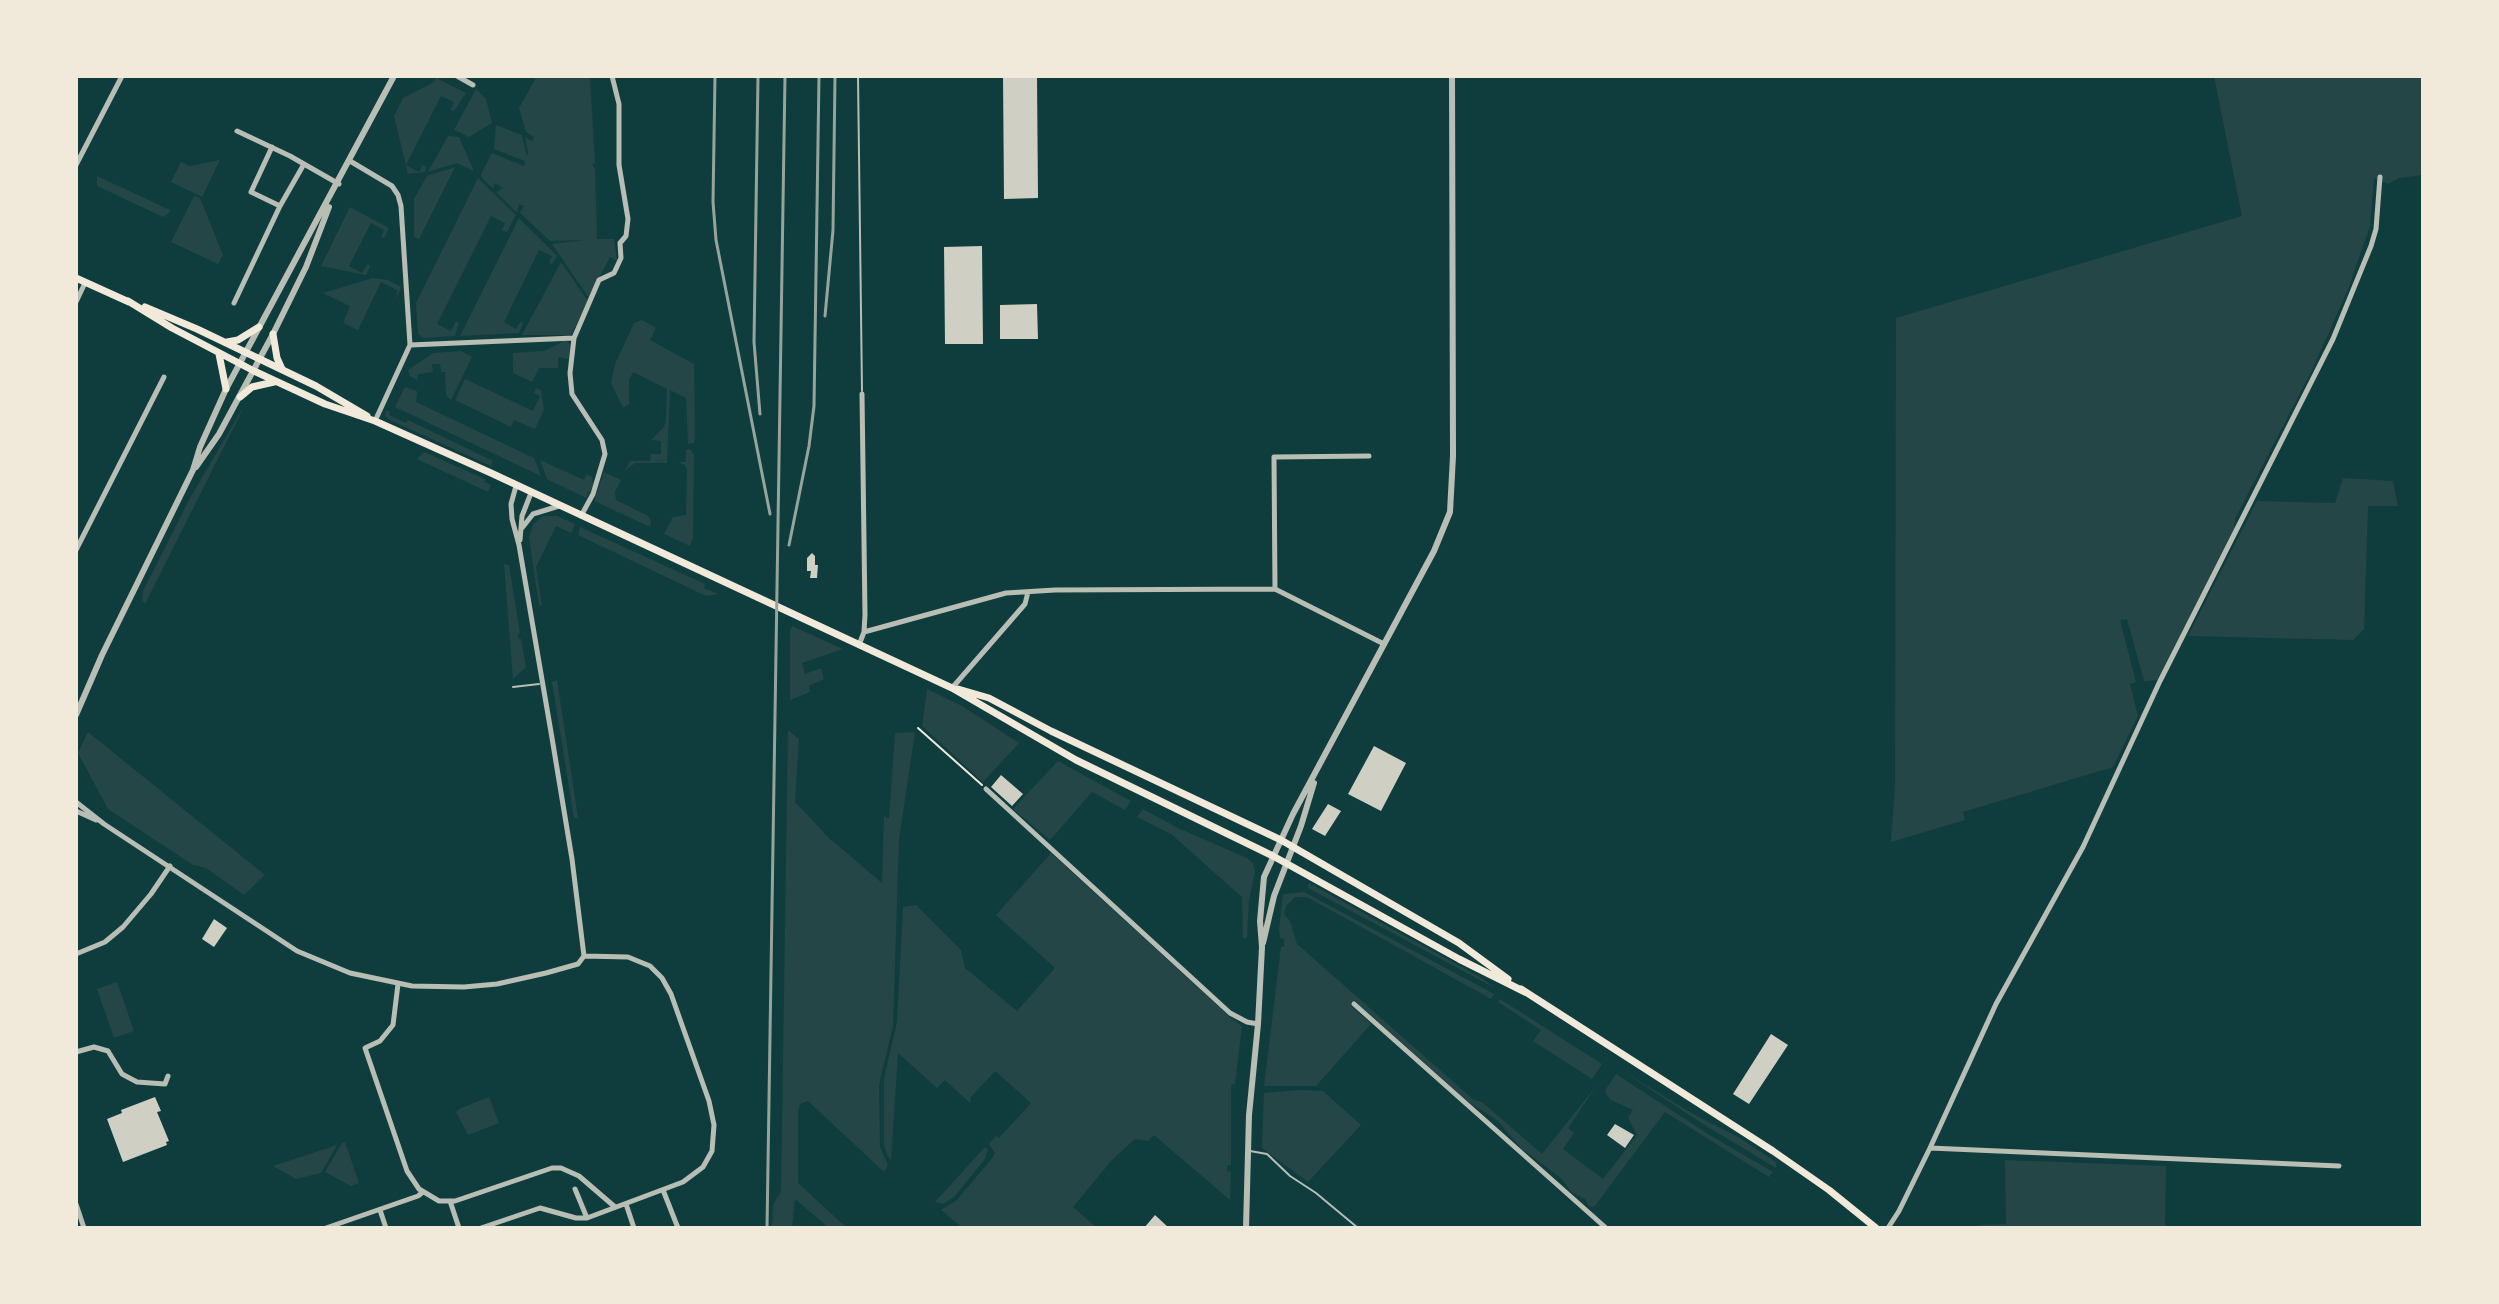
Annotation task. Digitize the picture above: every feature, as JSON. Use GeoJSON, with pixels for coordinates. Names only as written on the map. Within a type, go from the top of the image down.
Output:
{"type":"FeatureCollection","features":[{"type":"Feature","properties":{"kind":"main road"},"geometry":{"type":"LineString","coordinates":[[76,278],[282,369],[342,399],[375,421]]}},
{"type":"Feature","properties":{"kind":"main road"},"geometry":{"type":"LineString","coordinates":[[128,301],[219,354],[276,382],[325,404],[375,421],[952,688],[1084,764],[1273,856],[1525,992]]}},
{"type":"Feature","properties":{"kind":"main road"},"geometry":{"type":"LineString","coordinates":[[225,342],[238,340],[259,327]]}},
{"type":"Feature","properties":{"kind":"main road"},"geometry":{"type":"LineString","coordinates":[[273,334],[282,369]]}},
{"type":"Feature","properties":{"kind":"main road"},"geometry":{"type":"LineString","coordinates":[[219,354],[226,389]]}},
{"type":"Feature","properties":{"kind":"main road"},"geometry":{"type":"LineString","coordinates":[[240,397],[252,387],[276,382]]}},
{"type":"Feature","properties":{"kind":"main road"},"geometry":{"type":"LineString","coordinates":[[952,688],[989,698],[1051,731],[1281,840],[1459,943],[1525,992],[1800,1168],[1876,1228]]}},
{"type":"Feature","properties":{"kind":"street"},"geometry":{"type":"LineString","coordinates":[[76,165],[122,76]]}},
{"type":"Feature","properties":{"kind":"street"},"geometry":{"type":"LineString","coordinates":[[76,715],[193,470],[226,389],[394,76]]}},
{"type":"Feature","properties":{"kind":"street"},"geometry":{"type":"LineString","coordinates":[[457,76],[473,85]]}},
{"type":"Feature","properties":{"kind":"street"},"geometry":{"type":"LineString","coordinates":[[581,516],[593,494],[605,454],[602,440],[572,394],[570,373],[574,338],[599,280],[614,273],[621,258],[620,243],[626,236],[626,198],[619,165],[619,104],[612,76]]}},
{"type":"Feature","properties":{"kind":"street"},"geometry":{"type":"LineString","coordinates":[[1246,1228],[1263,883],[1281,840],[1442,535],[1452,500],[1452,76]]}},
{"type":"Feature","properties":{"kind":"street"},"geometry":{"type":"LineString","coordinates":[[237,131],[304,164],[337,186]]}},
{"type":"Feature","properties":{"kind":"street"},"geometry":{"type":"LineString","coordinates":[[272,147],[251,192],[280,206]]}},
{"type":"Feature","properties":{"kind":"street"},"geometry":{"type":"LineString","coordinates":[[350,161],[392,186],[401,206],[410,345],[375,421]]}},
{"type":"Feature","properties":{"kind":"street"},"geometry":{"type":"LineString","coordinates":[[234,303],[280,206],[304,164]]}},
{"type":"Feature","properties":{"kind":"street"},"geometry":{"type":"LineString","coordinates":[[1888,1228],[1930,1148],[1996,1004],[2083,847],[2160,681],[2333,339],[2376,229],[2380,177]]}},
{"type":"Feature","properties":{"kind":"street"},"geometry":{"type":"LineString","coordinates":[[193,470],[219,434],[273,334],[306,267],[337,186]]}},
{"type":"Feature","properties":{"kind":"street"},"geometry":{"type":"LineString","coordinates":[[76,302],[85,283]]}},
{"type":"Feature","properties":{"kind":"street"},"geometry":{"type":"LineString","coordinates":[[410,345],[574,338]]}},
{"type":"Feature","properties":{"kind":"street"},"geometry":{"type":"LineString","coordinates":[[76,550],[164,377]]}},
{"type":"Feature","properties":{"kind":"street"},"geometry":{"type":"LineString","coordinates":[[859,645],[864,632],[862,394]]}},
{"type":"Feature","properties":{"kind":"street"},"geometry":{"type":"LineString","coordinates":[[1275,589],[1274,457],[1369,456]]}},
{"type":"Feature","properties":{"kind":"street"},"geometry":{"type":"LineString","coordinates":[[76,802],[104,824],[306,956],[350,973],[398,984],[445,987],[497,984],[578,964],[584,956],[572,859],[511,512],[516,486]]}},
{"type":"Feature","properties":{"kind":"street"},"geometry":{"type":"LineString","coordinates":[[519,545],[522,516],[531,493]]}},
{"type":"Feature","properties":{"kind":"street"},"geometry":{"type":"LineString","coordinates":[[520,533],[533,514],[560,506]]}},
{"type":"Feature","properties":{"kind":"street"},"geometry":{"type":"LineString","coordinates":[[864,632],[992,596],[1028,592],[1275,589],[1385,644]]}},
{"type":"Feature","properties":{"kind":"street"},"geometry":{"type":"LineString","coordinates":[[952,688],[1025,604],[1028,592]]}},
{"type":"Feature","properties":{"kind":"street"},"geometry":{"type":"LineString","coordinates":[[76,707],[85,692]]}},
{"type":"Feature","properties":{"kind":"street"},"geometry":{"type":"LineString","coordinates":[[1262,947],[1274,896],[1294,847],[1316,773]]}},
{"type":"Feature","properties":{"kind":"street"},"geometry":{"type":"LineString","coordinates":[[986,789],[1230,1013],[1258,1024]]}},
{"type":"Feature","properties":{"kind":"street"},"geometry":{"type":"LineString","coordinates":[[76,811],[104,824]]}},
{"type":"Feature","properties":{"kind":"street"},"geometry":{"type":"LineString","coordinates":[[76,954],[105,942],[123,927],[170,866]]}},
{"type":"Feature","properties":{"kind":"street"},"geometry":{"type":"LineString","coordinates":[[481,1228],[540,1208],[587,1218],[692,1176],[708,1160],[713,1147],[715,1130],[709,1101],[675,1003],[661,976],[633,958],[584,956]]}},
{"type":"Feature","properties":{"kind":"street"},"geometry":{"type":"LineString","coordinates":[[398,984],[394,1022],[380,1041],[365,1048],[407,1171],[423,1192],[439,1201],[450,1201],[552,1168],[561,1168],[579,1176],[615,1207]]}},
{"type":"Feature","properties":{"kind":"street"},"geometry":{"type":"LineString","coordinates":[[1354,1004],[1606,1228]]}},
{"type":"Feature","properties":{"kind":"street"},"geometry":{"type":"LineString","coordinates":[[76,1052],[94,1047],[108,1051],[122,1074],[137,1082],[165,1084],[168,1076]]}},
{"type":"Feature","properties":{"kind":"street"},"geometry":{"type":"LineString","coordinates":[[1930,1148],[2339,1166]]}},
{"type":"Feature","properties":{"kind":"street"},"geometry":{"type":"LineString","coordinates":[[575,1189],[587,1218]]}},
{"type":"Feature","properties":{"kind":"street"},"geometry":{"type":"LineString","coordinates":[[663,1190],[678,1228]]}},
{"type":"Feature","properties":{"kind":"street"},"geometry":{"type":"LineString","coordinates":[[326,1228],[423,1192]]}},
{"type":"Feature","properties":{"kind":"street"},"geometry":{"type":"LineString","coordinates":[[450,1201],[459,1228]]}},
{"type":"Feature","properties":{"kind":"street"},"geometry":{"type":"LineString","coordinates":[[76,1204],[84,1228]]}},
{"type":"Feature","properties":{"kind":"street"},"geometry":{"type":"LineString","coordinates":[[626,1204],[634,1228]]}},
{"type":"Feature","properties":{"kind":"street"},"geometry":{"type":"LineString","coordinates":[[380,1210],[386,1228]]}},
{"type":"Feature","properties":{"kind":"lane"},"geometry":{"type":"LineString","coordinates":[[858,76],[862,394]]}},
{"type":"Feature","properties":{"kind":"lane"},"geometry":{"type":"LineString","coordinates":[[513,687],[542,684]]}},
{"type":"Feature","properties":{"kind":"lane"},"geometry":{"type":"LineString","coordinates":[[1248,1151],[1267,1154],[1290,1176],[1358,1228]]}},
{"type":"Feature","properties":{"kind":"path"},"geometry":{"type":"LineString","coordinates":[[918,728],[986,789]]}},
{"type":"Feature","properties":{"kind":"shaded area"},"geometry":{"type":"Polygon","coordinates":[[[537,76],[590,76],[597,239],[614,239],[617,261],[610,257],[589,298],[552,244],[584,240],[550,241],[520,213],[524,206],[519,204],[517,213],[496,192],[503,188],[495,183],[493,189],[481,174],[492,153],[524,166],[525,161],[494,149],[496,125],[522,135],[527,157],[525,137],[532,141],[534,137],[526,132],[519,108],[537,76]]]}},
{"type":"Feature","properties":{"kind":"shaded area"},"geometry":{"type":"Polygon","coordinates":[[[2214,76],[2423,76],[2423,175],[2399,178],[2388,184],[2374,178],[2370,226],[2349,287],[2312,370],[2157,680],[2144,681],[2127,619],[2120,620],[2136,682],[2130,684],[2138,716],[2113,767],[1963,812],[1965,820],[1891,842],[1895,785],[1896,318],[2242,216],[2214,76]]]}},
{"type":"Feature","properties":{"kind":"shaded area"},"geometry":{"type":"Polygon","coordinates":[[[436,78],[466,93],[454,111],[451,110],[454,102],[441,96],[406,165],[419,172],[423,165],[425,172],[408,174],[394,116],[403,98],[436,78]]]}},
{"type":"Feature","properties":{"kind":"shaded area"},"geometry":{"type":"Polygon","coordinates":[[[476,89],[486,99],[492,123],[469,137],[454,130],[476,89]]]}},
{"type":"Feature","properties":{"kind":"shaded area"},"geometry":{"type":"Polygon","coordinates":[[[448,136],[459,137],[474,171],[457,163],[428,172],[448,136]]]}},
{"type":"Feature","properties":{"kind":"shaded area"},"geometry":{"type":"Polygon","coordinates":[[[220,160],[202,197],[171,182],[181,162],[190,166],[220,160]]]}},
{"type":"Feature","properties":{"kind":"shaded area"},"geometry":{"type":"Polygon","coordinates":[[[455,167],[419,239],[414,237],[414,199],[427,176],[455,167]]]}},
{"type":"Feature","properties":{"kind":"shaded area"},"geometry":{"type":"Polygon","coordinates":[[[97,176],[170,210],[168,214],[163,217],[97,186],[97,176]]]}},
{"type":"Feature","properties":{"kind":"shaded area"},"geometry":{"type":"Polygon","coordinates":[[[478,178],[516,215],[507,232],[502,230],[505,223],[491,216],[437,324],[451,331],[456,321],[459,323],[455,336],[423,338],[418,334],[416,303],[478,178]]]}},
{"type":"Feature","properties":{"kind":"shaded area"},"geometry":{"type":"Polygon","coordinates":[[[194,196],[200,198],[223,255],[218,264],[171,242],[194,196]]]}},
{"type":"Feature","properties":{"kind":"shaded area"},"geometry":{"type":"Polygon","coordinates":[[[350,207],[389,228],[384,238],[381,237],[384,230],[371,223],[349,266],[362,273],[368,264],[366,275],[321,266],[350,207]]]}},
{"type":"Feature","properties":{"kind":"shaded area"},"geometry":{"type":"Polygon","coordinates":[[[519,218],[557,256],[552,264],[549,263],[552,256],[539,250],[504,322],[516,329],[520,322],[523,323],[519,333],[460,336],[519,218]]]}},
{"type":"Feature","properties":{"kind":"shaded area"},"geometry":{"type":"Polygon","coordinates":[[[561,262],[588,301],[571,335],[522,335],[561,262]]]}},
{"type":"Feature","properties":{"kind":"shaded area"},"geometry":{"type":"Polygon","coordinates":[[[373,278],[388,280],[401,287],[396,299],[397,290],[381,282],[358,330],[343,323],[350,306],[323,293],[373,278]]]}},
{"type":"Feature","properties":{"kind":"shaded area"},"geometry":{"type":"Polygon","coordinates":[[[642,320],[656,328],[650,340],[694,364],[695,437],[694,443],[688,444],[686,398],[670,390],[667,463],[635,463],[625,471],[630,461],[650,461],[651,454],[661,454],[661,441],[651,440],[666,421],[667,389],[633,372],[629,380],[629,404],[623,408],[611,383],[615,364],[634,323],[642,320]]]}},
{"type":"Feature","properties":{"kind":"shaded area"},"geometry":{"type":"Polygon","coordinates":[[[566,340],[570,345],[569,359],[558,357],[558,368],[539,368],[532,382],[513,373],[513,353],[544,351],[566,340]]]}},
{"type":"Feature","properties":{"kind":"shaded area"},"geometry":{"type":"Polygon","coordinates":[[[461,351],[472,357],[451,400],[446,395],[445,372],[441,372],[440,364],[432,364],[433,372],[418,374],[417,380],[410,376],[408,370],[433,353],[461,351]]]}},
{"type":"Feature","properties":{"kind":"shaded area"},"geometry":{"type":"Polygon","coordinates":[[[465,379],[533,411],[540,396],[534,393],[536,388],[541,390],[544,410],[535,429],[514,420],[511,427],[455,400],[465,379]]]}},
{"type":"Feature","properties":{"kind":"shaded area"},"geometry":{"type":"Polygon","coordinates":[[[405,387],[417,391],[416,402],[534,458],[541,476],[395,407],[405,387]]]}},
{"type":"Feature","properties":{"kind":"shaded area"},"geometry":{"type":"Polygon","coordinates":[[[386,410],[390,412],[389,415],[406,423],[408,420],[493,461],[491,466],[392,421],[385,416],[386,410]]]}},
{"type":"Feature","properties":{"kind":"shaded area"},"geometry":{"type":"Polygon","coordinates":[[[241,411],[145,604],[143,591],[190,498],[241,411]]]}},
{"type":"Feature","properties":{"kind":"shaded area"},"geometry":{"type":"Polygon","coordinates":[[[690,449],[694,455],[693,537],[690,546],[664,534],[673,517],[686,515],[687,470],[685,465],[678,462],[686,462],[686,450],[690,449]]]}},
{"type":"Feature","properties":{"kind":"shaded area"},"geometry":{"type":"Polygon","coordinates":[[[424,452],[485,479],[484,482],[491,485],[488,492],[417,459],[424,452]]]}},
{"type":"Feature","properties":{"kind":"shaded area"},"geometry":{"type":"Polygon","coordinates":[[[540,460],[584,480],[587,474],[592,477],[593,485],[586,498],[547,479],[540,460]]]}},
{"type":"Feature","properties":{"kind":"shaded area"},"geometry":{"type":"Polygon","coordinates":[[[604,472],[621,480],[615,492],[616,500],[648,516],[650,527],[594,501],[604,472]]]}},
{"type":"Feature","properties":{"kind":"shaded area"},"geometry":{"type":"Polygon","coordinates":[[[2343,478],[2393,481],[2398,506],[2368,506],[2364,629],[2353,640],[2188,636],[2257,501],[2335,503],[2343,478]]]}},
{"type":"Feature","properties":{"kind":"shaded area"},"geometry":{"type":"Polygon","coordinates":[[[543,516],[557,516],[575,524],[571,533],[556,526],[536,567],[542,606],[539,605],[529,537],[533,524],[543,516]]]}},
{"type":"Feature","properties":{"kind":"shaded area"},"geometry":{"type":"Polygon","coordinates":[[[580,527],[705,584],[704,588],[718,594],[706,596],[578,535],[580,527]]]}},
{"type":"Feature","properties":{"kind":"shaded area"},"geometry":{"type":"Polygon","coordinates":[[[504,564],[509,565],[518,634],[526,667],[513,679],[504,564]]]}},
{"type":"Feature","properties":{"kind":"shaded area"},"geometry":{"type":"Polygon","coordinates":[[[792,626],[843,649],[802,663],[805,674],[821,668],[824,679],[809,686],[810,692],[790,700],[790,631],[792,626]]]}},
{"type":"Feature","properties":{"kind":"shaded area"},"geometry":{"type":"Polygon","coordinates":[[[557,680],[578,818],[574,818],[552,682],[557,680]]]}},
{"type":"Feature","properties":{"kind":"shaded area"},"geometry":{"type":"Polygon","coordinates":[[[927,689],[962,706],[1019,743],[983,782],[922,726],[927,689]]]}},
{"type":"Feature","properties":{"kind":"shaded area"},"geometry":{"type":"Polygon","coordinates":[[[788,730],[799,739],[795,802],[829,838],[882,883],[884,816],[889,819],[895,733],[915,732],[899,840],[893,1026],[879,1085],[880,1147],[888,1165],[884,1172],[808,1101],[800,1104],[798,1111],[798,1183],[847,1228],[829,1228],[795,1199],[792,1228],[772,1228],[773,1205],[781,1191],[788,730]]]}},
{"type":"Feature","properties":{"kind":"shaded area"},"geometry":{"type":"Polygon","coordinates":[[[88,732],[265,875],[244,895],[206,868],[193,865],[108,809],[78,753],[88,732]]]}},
{"type":"Feature","properties":{"kind":"shaded area"},"geometry":{"type":"Polygon","coordinates":[[[1058,761],[1131,801],[1125,810],[1092,792],[1050,840],[1013,809],[1058,761]]]}},
{"type":"Feature","properties":{"kind":"shaded area"},"geometry":{"type":"Polygon","coordinates":[[[1143,809],[1253,863],[1255,872],[1249,900],[1247,938],[1243,938],[1242,897],[1171,834],[1137,817],[1143,809]]]}},
{"type":"Feature","properties":{"kind":"shaded area"},"geometry":{"type":"Polygon","coordinates":[[[1051,853],[1242,1026],[1235,1084],[1231,1085],[1231,1165],[1228,1165],[1227,1171],[1231,1172],[1230,1200],[1154,1135],[1148,1141],[1135,1139],[1112,1160],[1073,1207],[1097,1228],[963,1228],[941,1210],[957,1200],[993,1157],[995,1153],[989,1144],[996,1136],[999,1138],[1031,1103],[995,1071],[971,1097],[970,1103],[945,1080],[937,1088],[898,1053],[891,1160],[887,1155],[884,1145],[884,1078],[897,1022],[903,907],[916,905],[961,950],[965,968],[1017,1011],[1055,968],[996,915],[1051,853]]]}},
{"type":"Feature","properties":{"kind":"shaded area"},"geometry":{"type":"Polygon","coordinates":[[[1309,883],[1480,977],[1495,988],[1308,888],[1309,883]]]}},
{"type":"Feature","properties":{"kind":"shaded area"},"geometry":{"type":"Polygon","coordinates":[[[1304,892],[1494,994],[1491,999],[1307,897],[1295,897],[1286,906],[1284,914],[1290,921],[1297,944],[1474,1100],[1482,1102],[1542,1154],[1597,1085],[1568,1128],[1574,1133],[1563,1149],[1603,1179],[1637,1135],[1628,1118],[1633,1110],[1611,1100],[1606,1094],[1616,1074],[1773,1172],[1769,1177],[1665,1112],[1594,1207],[1589,1206],[1585,1199],[1571,1192],[1562,1179],[1521,1148],[1497,1120],[1467,1101],[1354,1000],[1352,1007],[1371,1024],[1316,1086],[1264,1086],[1281,947],[1284,947],[1279,929],[1283,894],[1304,892]]]}},
{"type":"Feature","properties":{"kind":"shaded area"},"geometry":{"type":"Polygon","coordinates":[[[117,982],[134,1031],[114,1038],[97,989],[117,982]]]}},
{"type":"Feature","properties":{"kind":"shaded area"},"geometry":{"type":"Polygon","coordinates":[[[1500,999],[1602,1064],[1592,1079],[1533,1041],[1541,1030],[1498,1002],[1500,999]]]}},
{"type":"Feature","properties":{"kind":"shaded area"},"geometry":{"type":"Polygon","coordinates":[[[1621,1070],[1693,1114],[1738,1137],[1776,1162],[1776,1168],[1703,1124],[1621,1070]]]}},
{"type":"Feature","properties":{"kind":"shaded area"},"geometry":{"type":"Polygon","coordinates":[[[1323,1091],[1361,1125],[1308,1182],[1262,1148],[1264,1093],[1323,1091]]]}},
{"type":"Feature","properties":{"kind":"shaded area"},"geometry":{"type":"Polygon","coordinates":[[[489,1097],[499,1123],[468,1135],[456,1112],[489,1097]]]}},
{"type":"Feature","properties":{"kind":"shaded area"},"geometry":{"type":"Polygon","coordinates":[[[345,1142],[359,1183],[351,1186],[325,1172],[345,1142]]]}},
{"type":"Feature","properties":{"kind":"shaded area"},"geometry":{"type":"Polygon","coordinates":[[[337,1145],[321,1173],[296,1179],[273,1166],[337,1145]]]}},
{"type":"Feature","properties":{"kind":"shaded area"},"geometry":{"type":"Polygon","coordinates":[[[985,1147],[988,1150],[985,1159],[954,1197],[943,1204],[935,1202],[985,1147]]]}},
{"type":"Feature","properties":{"kind":"shaded area"},"geometry":{"type":"Polygon","coordinates":[[[2005,1160],[2166,1166],[2165,1228],[1979,1228],[1979,1225],[2006,1224],[2005,1160]]]}},
{"type":"Feature","properties":{"kind":"building"},"geometry":{"type":"Polygon","coordinates":[[[1003,76],[1037,76],[1038,198],[1004,199],[1003,76]]]}},
{"type":"Feature","properties":{"kind":"building"},"geometry":{"type":"Polygon","coordinates":[[[982,246],[983,344],[945,344],[944,247],[982,246]]]}},
{"type":"Feature","properties":{"kind":"building"},"geometry":{"type":"Polygon","coordinates":[[[1037,304],[1038,339],[1000,339],[1000,305],[1037,304]]]}},
{"type":"Feature","properties":{"kind":"building"},"geometry":{"type":"Polygon","coordinates":[[[812,553],[815,565],[818,565],[817,578],[810,578],[811,571],[807,571],[807,558],[812,553]]]}},
{"type":"Feature","properties":{"kind":"building"},"geometry":{"type":"Polygon","coordinates":[[[1374,746],[1406,763],[1381,811],[1348,794],[1374,746]]]}},
{"type":"Feature","properties":{"kind":"building"},"geometry":{"type":"Polygon","coordinates":[[[1001,775],[1023,794],[1012,806],[991,787],[1001,775]]]}},
{"type":"Feature","properties":{"kind":"building"},"geometry":{"type":"Polygon","coordinates":[[[1328,804],[1341,811],[1325,836],[1312,829],[1328,804]]]}},
{"type":"Feature","properties":{"kind":"building"},"geometry":{"type":"Polygon","coordinates":[[[214,919],[227,928],[214,947],[202,939],[214,919]]]}},
{"type":"Feature","properties":{"kind":"building"},"geometry":{"type":"Polygon","coordinates":[[[1771,1034],[1788,1045],[1749,1104],[1733,1094],[1771,1034]]]}},
{"type":"Feature","properties":{"kind":"building"},"geometry":{"type":"Polygon","coordinates":[[[155,1097],[161,1111],[157,1112],[169,1141],[167,1145],[123,1162],[107,1119],[155,1097]]]}},
{"type":"Feature","properties":{"kind":"building"},"geometry":{"type":"Polygon","coordinates":[[[1615,1124],[1634,1135],[1625,1148],[1607,1135],[1615,1124]]]}},
{"type":"Feature","properties":{"kind":"building"},"geometry":{"type":"Polygon","coordinates":[[[1155,1215],[1169,1228],[1144,1228],[1155,1215]]]}},
{"type":"Feature","properties":{"kind":"railway"},"geometry":{"type":"LineString","coordinates":[[715,76],[713,202],[716,240],[770,514]]}},
{"type":"Feature","properties":{"kind":"railway"},"geometry":{"type":"LineString","coordinates":[[758,76],[754,342],[760,414]]}},
{"type":"Feature","properties":{"kind":"railway"},"geometry":{"type":"LineString","coordinates":[[767,1228],[785,76]]}},
{"type":"Feature","properties":{"kind":"railway"},"geometry":{"type":"LineString","coordinates":[[789,545],[814,406],[819,76]]}},
{"type":"Feature","properties":{"kind":"railway"},"geometry":{"type":"LineString","coordinates":[[825,316],[833,230],[835,76]]}}]}
